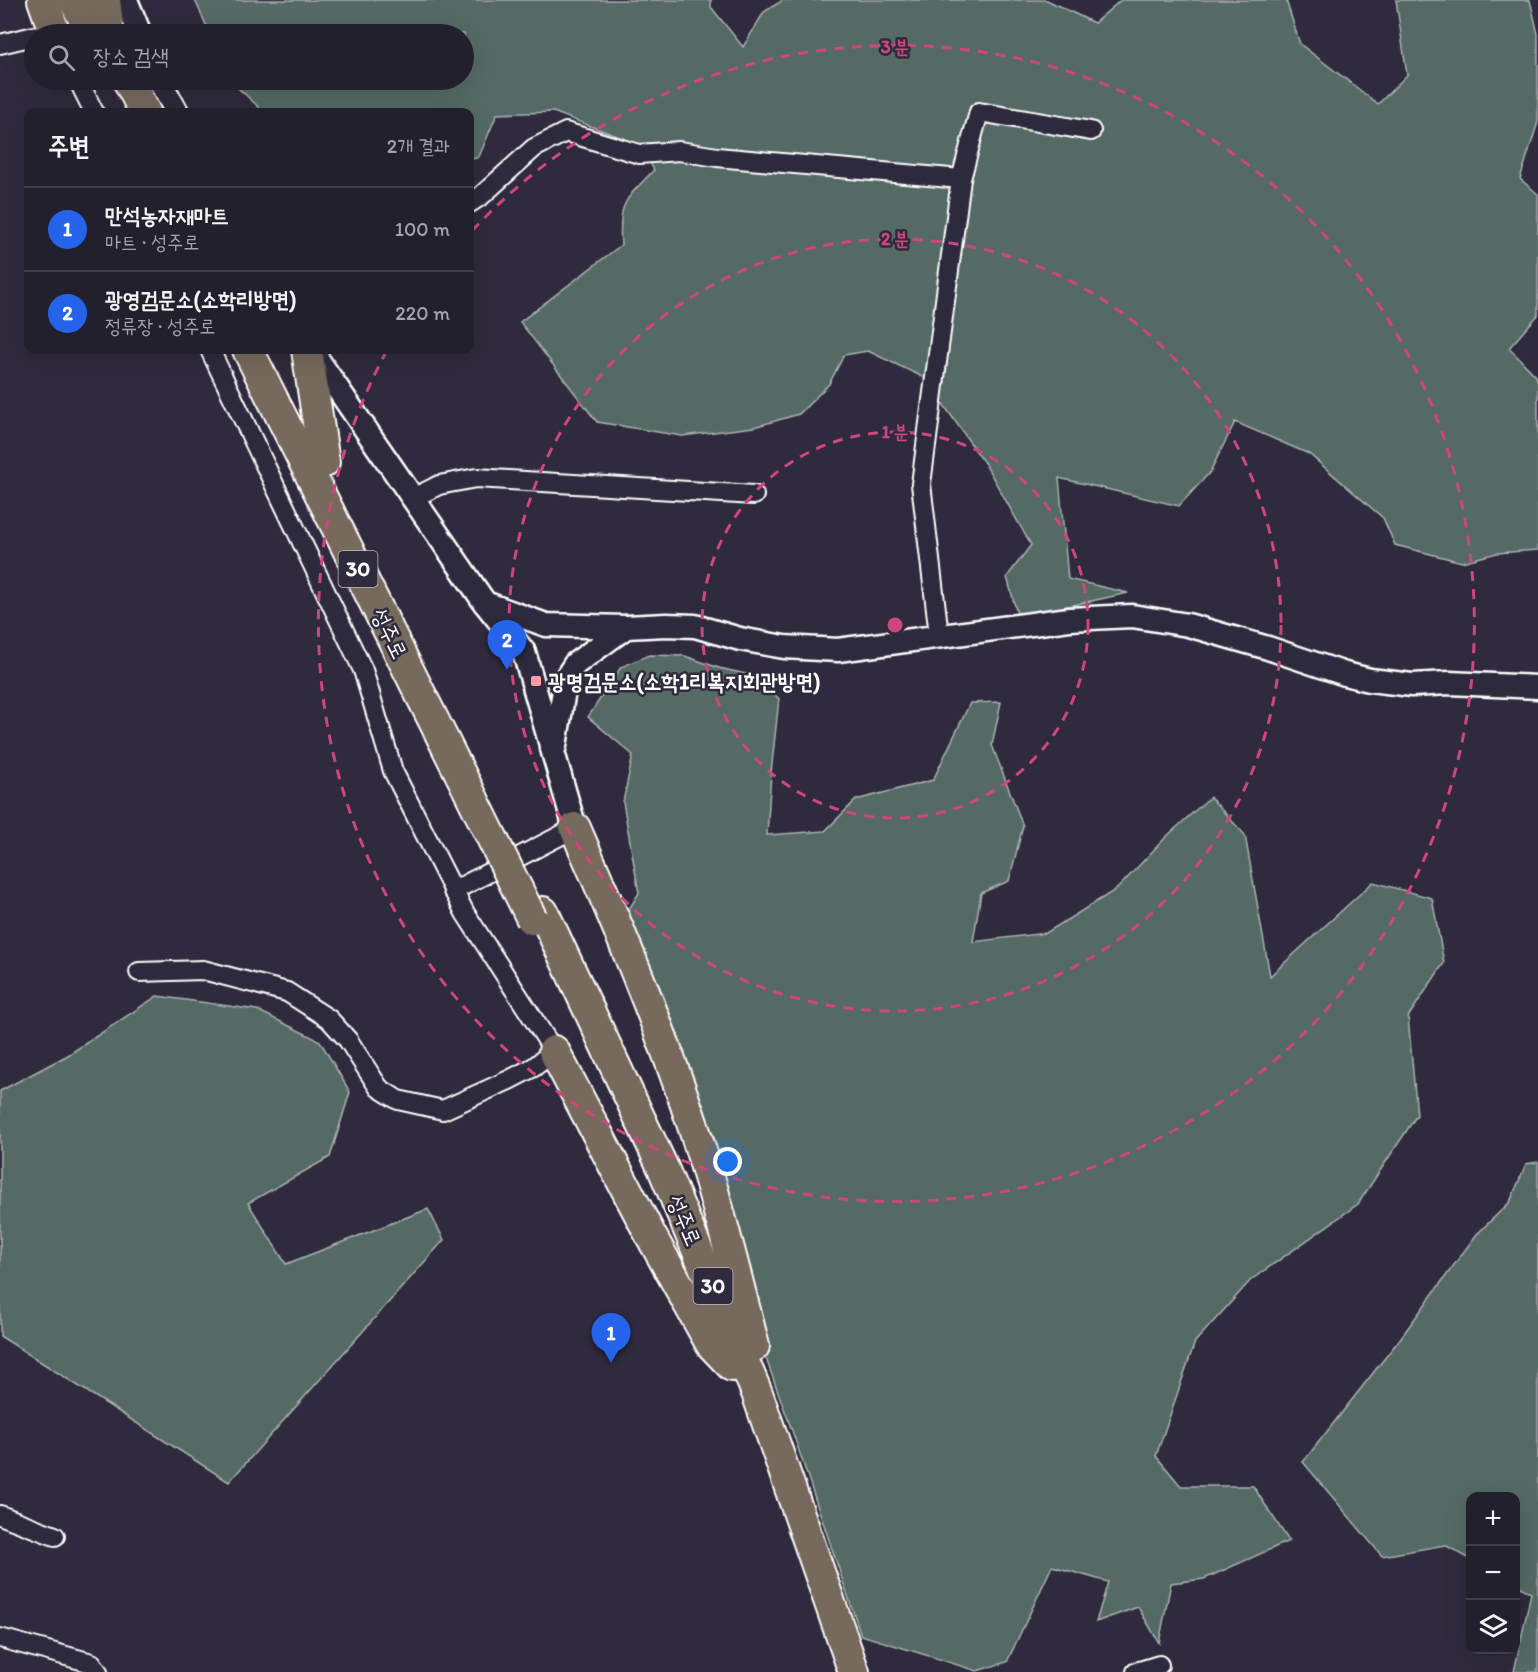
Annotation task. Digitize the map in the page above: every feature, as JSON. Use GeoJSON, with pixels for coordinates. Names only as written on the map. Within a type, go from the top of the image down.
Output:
{"type":"FeatureCollection","features":[{"type":"Feature","properties":{"kind":"highway"},"geometry":{"type":"LineString","coordinates":[[43,0],[45,24]]}},
{"type":"Feature","properties":{"kind":"highway"},"geometry":{"type":"LineString","coordinates":[[74,0],[87,24]]}},
{"type":"Feature","properties":{"kind":"highway"},"geometry":{"type":"LineString","coordinates":[[89,0],[102,24]]}},
{"type":"Feature","properties":{"kind":"highway"},"geometry":{"type":"LineString","coordinates":[[105,0],[106,24]]}},
{"type":"Feature","properties":{"kind":"highway"},"geometry":{"type":"LineString","coordinates":[[119,90],[127,108]]}},
{"type":"Feature","properties":{"kind":"highway"},"geometry":{"type":"LineString","coordinates":[[133,90],[143,108]]}},
{"type":"Feature","properties":{"kind":"highway","name":"성주로"},"geometry":{"type":"LineString","coordinates":[[250,354],[473,785]]}},
{"type":"Feature","properties":{"kind":"highway","name":"성주로"},"geometry":{"type":"LineString","coordinates":[[268,354],[324,462],[473,785]]}},
{"type":"Feature","properties":{"kind":"highway"},"geometry":{"type":"LineString","coordinates":[[310,354],[324,462]]}},
{"type":"Feature","properties":{"kind":"highway","name":"30"},"geometry":{"type":"LineString","coordinates":[[473,785],[538,916]]}},
{"type":"Feature","properties":{"kind":"highway"},"geometry":{"type":"LineString","coordinates":[[574,828],[638,977],[703,1158],[758,1362],[758,1393]]}},
{"type":"Feature","properties":{"kind":"highway","name":"성주로"},"geometry":{"type":"LineString","coordinates":[[538,916],[581,1020],[680,1237],[732,1366],[792,1527],[836,1672]]}},
{"type":"Feature","properties":{"kind":"highway","name":"성주로"},"geometry":{"type":"LineString","coordinates":[[538,916],[663,1168],[758,1393],[855,1672]]}},
{"type":"Feature","properties":{"kind":"highway"},"geometry":{"type":"LineString","coordinates":[[554,1052],[711,1344],[732,1366]]}},
{"type":"Feature","properties":{"kind":"street"},"geometry":{"type":"LineString","coordinates":[[126,0],[136,24]]}},
{"type":"Feature","properties":{"kind":"street"},"geometry":{"type":"LineString","coordinates":[[0,44],[24,39]]}},
{"type":"Feature","properties":{"kind":"street"},"geometry":{"type":"LineString","coordinates":[[83,90],[92,108]]}},
{"type":"Feature","properties":{"kind":"street"},"geometry":{"type":"LineString","coordinates":[[165,90],[175,108]]}},
{"type":"Feature","properties":{"kind":"street"},"geometry":{"type":"LineString","coordinates":[[939,635],[921,484],[961,179],[979,112],[1090,131]]}},
{"type":"Feature","properties":{"kind":"street"},"geometry":{"type":"LineString","coordinates":[[474,200],[534,148],[566,132],[639,154],[679,151],[717,157],[961,179]]}},
{"type":"Feature","properties":{"kind":"street"},"geometry":{"type":"LineString","coordinates":[[139,972],[203,970],[288,992],[328,1019],[348,1040],[379,1088],[398,1101],[443,1110],[509,1080],[554,1052],[453,891],[393,771],[363,670],[212,354]]}},
{"type":"Feature","properties":{"kind":"street"},"geometry":{"type":"LineString","coordinates":[[312,354],[485,603],[524,652],[574,828],[453,891]]}},
{"type":"Feature","properties":{"kind":"street"},"geometry":{"type":"LineString","coordinates":[[413,498],[439,485],[476,478],[754,495]]}},
{"type":"Feature","properties":{"kind":"street"},"geometry":{"type":"LineString","coordinates":[[485,603],[546,625],[695,626],[740,639],[784,647],[837,650],[1069,619],[1132,616],[1188,625],[1370,680],[1412,685],[1449,683],[1538,687]]}},
{"type":"Feature","properties":{"kind":"street"},"geometry":{"type":"LineString","coordinates":[[553,753],[566,678],[575,664],[626,627]]}},
{"type":"Feature","properties":{"kind":"street"},"geometry":{"type":"LineString","coordinates":[[0,1515],[55,1536]]}},
{"type":"Feature","properties":{"kind":"street"},"geometry":{"type":"LineString","coordinates":[[0,1638],[92,1663],[98,1672]]}},
{"type":"Feature","properties":{"kind":"street"},"geometry":{"type":"LineString","coordinates":[[1136,1672],[1159,1665]]}},
{"type":"Feature","properties":{"kind":"green space"},"geometry":{"type":"Polygon","coordinates":[[[195,0],[711,0],[711,7],[743,47],[764,12],[783,0],[1047,0],[1094,23],[1121,0],[1286,0],[1300,44],[1378,104],[1407,75],[1396,0],[1530,0],[1538,34],[1538,122],[1520,179],[1538,194],[1538,315],[1509,348],[1536,376],[1538,383],[1538,550],[1497,553],[1462,562],[1395,545],[1383,518],[1309,454],[1235,422],[1210,472],[1179,506],[1059,478],[1068,579],[1128,593],[1018,617],[1007,577],[1031,545],[985,464],[925,378],[868,351],[844,355],[829,384],[799,414],[754,427],[682,436],[597,422],[520,322],[621,245],[622,210],[636,188],[654,170],[639,144],[553,112],[497,114],[479,157],[474,159],[474,108],[260,108],[240,90],[474,90],[474,24],[206,24],[195,0]]]}},
{"type":"Feature","properties":{"kind":"green space"},"geometry":{"type":"Polygon","coordinates":[[[649,655],[685,656],[719,668],[759,677],[779,699],[767,835],[825,831],[856,800],[933,780],[970,703],[1001,702],[992,745],[1023,826],[1009,881],[981,893],[973,942],[1046,933],[1117,889],[1166,837],[1210,797],[1245,835],[1270,976],[1373,882],[1432,898],[1444,963],[1408,1017],[1417,1115],[1358,1204],[1251,1280],[1195,1342],[1156,1456],[1181,1486],[1253,1486],[1289,1541],[1204,1579],[1171,1583],[1159,1643],[1138,1607],[1096,1622],[1108,1582],[1052,1566],[1007,1662],[977,1671],[861,1635],[795,1439],[721,1234],[621,922],[639,893],[623,802],[633,755],[588,717],[621,667],[649,655]]]}},
{"type":"Feature","properties":{"kind":"green space"},"geometry":{"type":"Polygon","coordinates":[[[157,996],[257,1010],[320,1041],[350,1092],[330,1157],[248,1203],[286,1264],[428,1209],[444,1240],[229,1482],[0,1336],[0,1091],[68,1055],[157,996]]]}},
{"type":"Feature","properties":{"kind":"green space"},"geometry":{"type":"Polygon","coordinates":[[[1538,1162],[1538,1672],[1514,1672],[1518,1654],[1520,1654],[1531,1593],[1520,1586],[1520,1492],[1466,1492],[1466,1557],[1445,1545],[1382,1556],[1303,1462],[1399,1340],[1476,1235],[1510,1202],[1526,1164],[1538,1162]]]}},
{"type":"Feature","properties":{"kind":"place","name":"광영검문소(소학리방면)"},"geometry":{"type":"Point","coordinates":[507,670]}},
{"type":"Feature","properties":{"kind":"place","name":"광명검문소(소학1리복지회관방면)"},"geometry":{"type":"Point","coordinates":[536,681]}},
{"type":"Feature","properties":{"kind":"place","name":"만석농자재마트"},"geometry":{"type":"Point","coordinates":[611,1363]}}]}
